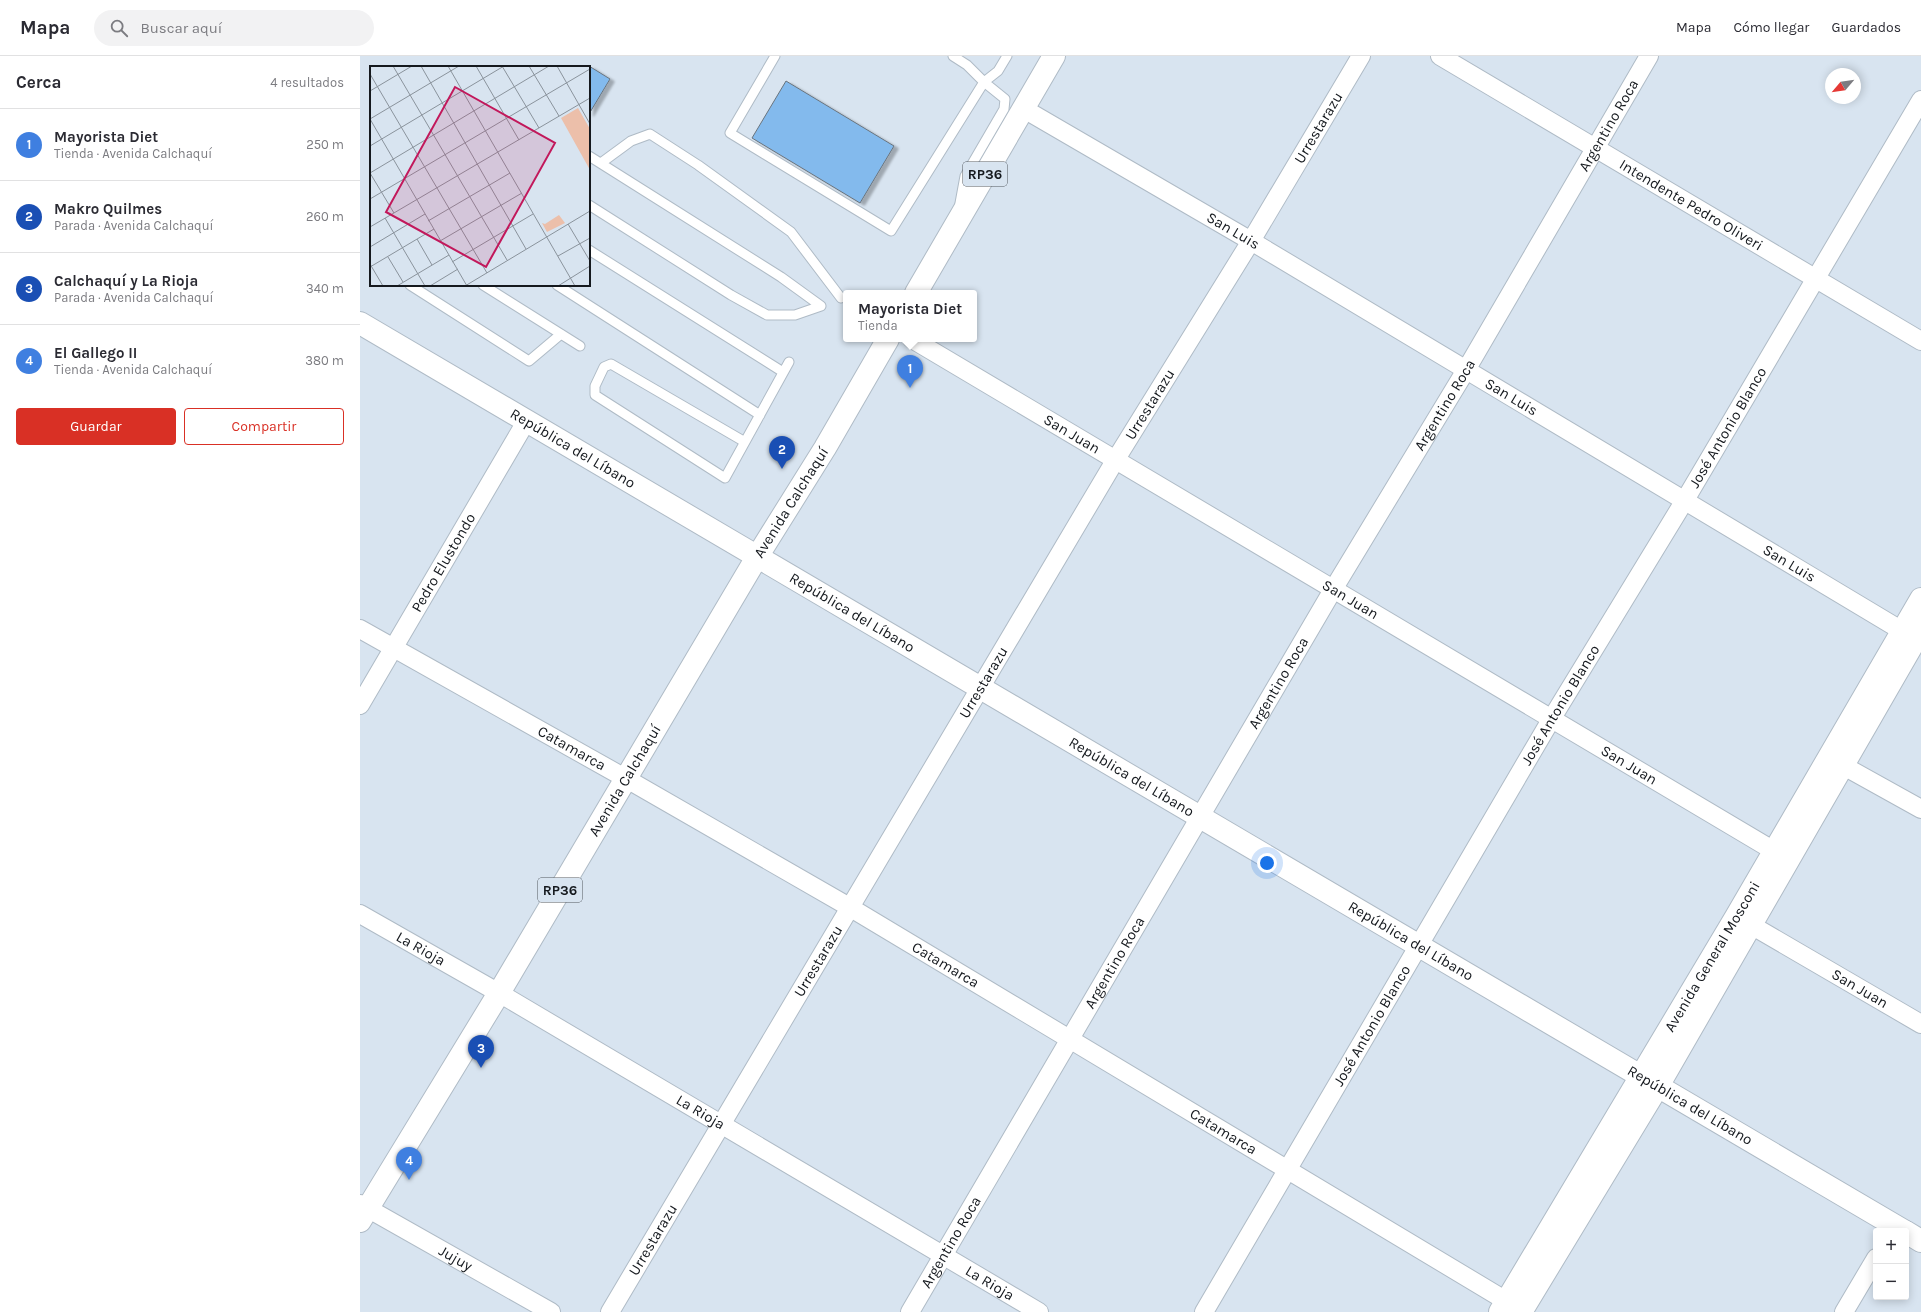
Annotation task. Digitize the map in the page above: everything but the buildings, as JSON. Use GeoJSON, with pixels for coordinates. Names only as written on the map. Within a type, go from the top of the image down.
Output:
{"type":"FeatureCollection","features":[{"type":"Feature","properties":{"kind":"main road","name":"RP36"},"geometry":{"type":"LineString","coordinates":[[918,290],[1054,56]]}},
{"type":"Feature","properties":{"kind":"main road","name":"República del Líbano"},"geometry":{"type":"LineString","coordinates":[[360,323],[527,420],[757,557],[982,687],[1417,946],[1650,1081],[1896,1228]]}},
{"type":"Feature","properties":{"kind":"main road","name":"Avenida Calchaquí"},"geometry":{"type":"LineString","coordinates":[[363,1211],[499,993],[625,778],[757,557],[825,448],[886,342]]}},
{"type":"Feature","properties":{"kind":"main road","name":"Avenida General Mosconi"},"geometry":{"type":"LineString","coordinates":[[1515,1309],[1744,921],[1836,761],[1913,633],[1921,600]]}},
{"type":"Feature","properties":{"kind":"main road","name":"República del Líbano"},"geometry":{"type":"LineString","coordinates":[[1909,1235],[1921,1241]]}},
{"type":"Feature","properties":{"kind":"street","name":"Urrestarazu"},"geometry":{"type":"LineString","coordinates":[[610,1312],[1116,459],[1251,241],[1361,56]]}},
{"type":"Feature","properties":{"kind":"street","name":"Intendente Pedro Oliveri"},"geometry":{"type":"LineString","coordinates":[[1440,56],[1921,341]]}},
{"type":"Feature","properties":{"kind":"street","name":"Argentino Roca"},"geometry":{"type":"LineString","coordinates":[[910,1312],[945,1256],[1334,588],[1466,370],[1597,148],[1649,56]]}},
{"type":"Feature","properties":{"kind":"street","name":"José Antonio Blanco"},"geometry":{"type":"LineString","coordinates":[[1204,1312],[1417,946],[1552,718],[1685,500],[1921,100]]}},
{"type":"Feature","properties":{"kind":"street","name":"San Luis"},"geometry":{"type":"LineString","coordinates":[[1024,109],[1251,241],[1685,500],[1913,633]]}},
{"type":"Feature","properties":{"kind":"street","name":"San Juan"},"geometry":{"type":"LineString","coordinates":[[917,342],[1782,855]]}},
{"type":"Feature","properties":{"kind":"street","name":"Pedro Elustondo"},"geometry":{"type":"LineString","coordinates":[[360,706],[527,420]]}},
{"type":"Feature","properties":{"kind":"street","name":"Catamarca"},"geometry":{"type":"LineString","coordinates":[[360,629],[625,778],[851,908],[1287,1168],[1515,1309]]}},
{"type":"Feature","properties":{"kind":"street"},"geometry":{"type":"LineString","coordinates":[[1836,761],[1921,809]]}},
{"type":"Feature","properties":{"kind":"street","name":"La Rioja"},"geometry":{"type":"LineString","coordinates":[[360,914],[499,993],[1039,1312]]}},
{"type":"Feature","properties":{"kind":"street","name":"San Juan"},"geometry":{"type":"LineString","coordinates":[[1744,921],[1921,1024]]}},
{"type":"Feature","properties":{"kind":"street","name":"Jujuy"},"geometry":{"type":"LineString","coordinates":[[363,1211],[551,1312]]}},
{"type":"Feature","properties":{"kind":"street"},"geometry":{"type":"LineString","coordinates":[[1844,1312],[1873,1263]]}},
{"type":"Feature","properties":{"kind":"lane"},"geometry":{"type":"LineString","coordinates":[[775,56],[730,133],[891,231],[984,82],[998,71],[1007,56]]}},
{"type":"Feature","properties":{"kind":"lane"},"geometry":{"type":"LineString","coordinates":[[953,56],[967,65],[984,82],[1005,99],[1004,109],[965,176],[955,224]]}},
{"type":"Feature","properties":{"kind":"lane"},"geometry":{"type":"LineString","coordinates":[[601,164],[631,141],[640,136],[650,134],[698,165],[791,232],[841,298]]}},
{"type":"Feature","properties":{"kind":"lane"},"geometry":{"type":"LineString","coordinates":[[590,157],[781,277],[821,306],[795,315],[767,315],[731,295],[590,206]]}},
{"type":"Feature","properties":{"kind":"lane"},"geometry":{"type":"LineString","coordinates":[[590,251],[783,372]]}},
{"type":"Feature","properties":{"kind":"lane"},"geometry":{"type":"LineString","coordinates":[[412,286],[529,361],[561,334]]}},
{"type":"Feature","properties":{"kind":"lane"},"geometry":{"type":"LineString","coordinates":[[485,286],[580,346]]}},
{"type":"Feature","properties":{"kind":"lane"},"geometry":{"type":"LineString","coordinates":[[559,286],[760,415]]}},
{"type":"Feature","properties":{"kind":"lane"},"geometry":{"type":"LineString","coordinates":[[745,442],[611,364],[604,367],[595,386],[595,395],[725,478],[745,442],[760,415],[783,372],[789,362]]}},
{"type":"Feature","properties":{"kind":"place","name":"Mayorista Diet"},"geometry":{"type":"Point","coordinates":[910,388]}},
{"type":"Feature","properties":{"kind":"place","name":"Makro Quilmes"},"geometry":{"type":"Point","coordinates":[782,469]}},
{"type":"Feature","properties":{"kind":"place","name":"Calchaquí y La Rioja"},"geometry":{"type":"Point","coordinates":[481,1068]}},
{"type":"Feature","properties":{"kind":"place","name":"El Gallego II"},"geometry":{"type":"Point","coordinates":[409,1180]}}]}
